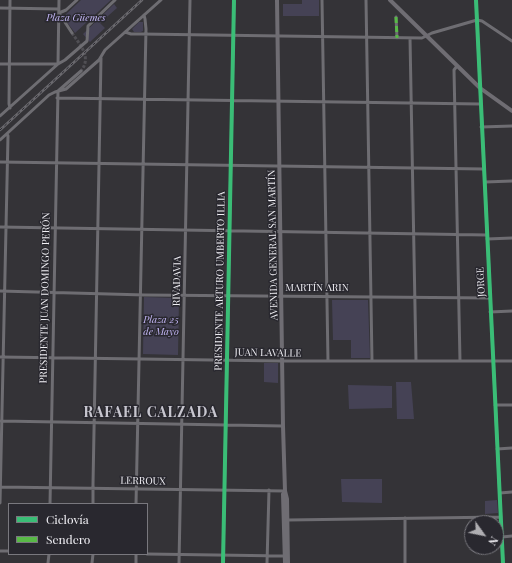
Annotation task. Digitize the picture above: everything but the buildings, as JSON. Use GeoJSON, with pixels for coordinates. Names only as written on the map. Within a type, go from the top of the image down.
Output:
{"type":"FeatureCollection","features":[{"type":"Feature","properties":{"kind":"main road","name":"AVENIDA GENERAL SAN MARTÍN"},"geometry":{"type":"LineString","coordinates":[[277,0],[285,563]]}},
{"type":"Feature","properties":{"kind":"main road"},"geometry":{"type":"LineString","coordinates":[[390,0],[480,88],[512,111]]}},
{"type":"Feature","properties":{"kind":"main road","name":"AVENIDA GENERAL SAN MARTÍN"},"geometry":{"type":"LineString","coordinates":[[285,491],[287,494],[288,563]]}},
{"type":"Feature","properties":{"kind":"street"},"geometry":{"type":"LineString","coordinates":[[10,0],[10,108]]}},
{"type":"Feature","properties":{"kind":"street"},"geometry":{"type":"LineString","coordinates":[[58,64],[59,0]]}},
{"type":"Feature","properties":{"kind":"street"},"geometry":{"type":"LineString","coordinates":[[59,13],[66,10],[77,0]]}},
{"type":"Feature","properties":{"kind":"street"},"geometry":{"type":"LineString","coordinates":[[0,116],[58,64],[65,60],[87,41],[88,26],[115,0]]}},
{"type":"Feature","properties":{"kind":"street"},"geometry":{"type":"LineString","coordinates":[[0,140],[49,95],[66,89],[101,58],[105,50],[161,0]]}},
{"type":"Feature","properties":{"kind":"street","name":"RIVADAVIA"},"geometry":{"type":"LineString","coordinates":[[179,563],[190,0]]}},
{"type":"Feature","properties":{"kind":"street","name":"PRESIDENTE ARTURO UMBERTO ILLIA"},"geometry":{"type":"LineString","coordinates":[[223,563],[234,0]]}},
{"type":"Feature","properties":{"kind":"street"},"geometry":{"type":"LineString","coordinates":[[322,0],[328,361]]}},
{"type":"Feature","properties":{"kind":"street"},"geometry":{"type":"LineString","coordinates":[[366,0],[372,361]]}},
{"type":"Feature","properties":{"kind":"street","name":"JORGE"},"geometry":{"type":"LineString","coordinates":[[476,0],[501,515]]}},
{"type":"Feature","properties":{"kind":"street"},"geometry":{"type":"LineString","coordinates":[[0,8],[59,9]]}},
{"type":"Feature","properties":{"kind":"street"},"geometry":{"type":"LineString","coordinates":[[64,20],[66,10]]}},
{"type":"Feature","properties":{"kind":"street"},"geometry":{"type":"LineString","coordinates":[[59,13],[72,33]]}},
{"type":"Feature","properties":{"kind":"street"},"geometry":{"type":"LineString","coordinates":[[136,503],[145,98],[146,34],[144,15]]}},
{"type":"Feature","properties":{"kind":"street"},"geometry":{"type":"LineString","coordinates":[[396,16],[397,38]]}},
{"type":"Feature","properties":{"kind":"street"},"geometry":{"type":"LineString","coordinates":[[126,32],[131,34],[422,38],[427,35],[477,20],[482,21],[512,41]]}},
{"type":"Feature","properties":{"kind":"street"},"geometry":{"type":"LineString","coordinates":[[410,38],[416,361]]}},
{"type":"Feature","properties":{"kind":"street"},"geometry":{"type":"LineString","coordinates":[[93,503],[101,58]]}},
{"type":"Feature","properties":{"kind":"street"},"geometry":{"type":"LineString","coordinates":[[0,64],[58,64]]}},
{"type":"Feature","properties":{"kind":"street"},"geometry":{"type":"LineString","coordinates":[[457,66],[454,70],[460,362]]}},
{"type":"Feature","properties":{"kind":"street"},"geometry":{"type":"LineString","coordinates":[[58,91],[81,71]]}},
{"type":"Feature","properties":{"kind":"street","name":"PRESIDENTE JUAN DOMINGO PERÓN"},"geometry":{"type":"LineString","coordinates":[[50,503],[54,228],[58,91]]}},
{"type":"Feature","properties":{"kind":"street"},"geometry":{"type":"LineString","coordinates":[[57,98],[145,98],[188,100],[480,104]]}},
{"type":"Feature","properties":{"kind":"street"},"geometry":{"type":"LineString","coordinates":[[481,127],[512,126]]}},
{"type":"Feature","properties":{"kind":"street"},"geometry":{"type":"LineString","coordinates":[[0,503],[1,357],[5,291],[7,134]]}},
{"type":"Feature","properties":{"kind":"street"},"geometry":{"type":"LineString","coordinates":[[0,162],[484,169]]}},
{"type":"Feature","properties":{"kind":"street"},"geometry":{"type":"LineString","coordinates":[[485,182],[512,181]]}},
{"type":"Feature","properties":{"kind":"street"},"geometry":{"type":"LineString","coordinates":[[0,227],[326,231],[487,235]]}},
{"type":"Feature","properties":{"kind":"street"},"geometry":{"type":"LineString","coordinates":[[487,239],[512,238]]}},
{"type":"Feature","properties":{"kind":"street","name":"MARTÍN ARIN"},"geometry":{"type":"LineString","coordinates":[[0,291],[97,294],[490,298]]}},
{"type":"Feature","properties":{"kind":"street"},"geometry":{"type":"LineString","coordinates":[[490,312],[512,311]]}},
{"type":"Feature","properties":{"kind":"street","name":"JUAN LAVALLE"},"geometry":{"type":"LineString","coordinates":[[1,357],[282,361],[512,361]]}},
{"type":"Feature","properties":{"kind":"street"},"geometry":{"type":"LineString","coordinates":[[495,405],[512,404]]}},
{"type":"Feature","properties":{"kind":"street"},"geometry":{"type":"LineString","coordinates":[[1,421],[284,426]]}},
{"type":"Feature","properties":{"kind":"street"},"geometry":{"type":"LineString","coordinates":[[497,449],[512,448]]}},
{"type":"Feature","properties":{"kind":"street","name":"LERROUX"},"geometry":{"type":"LineString","coordinates":[[0,487],[285,491]]}},
{"type":"Feature","properties":{"kind":"street"},"geometry":{"type":"LineString","coordinates":[[267,563],[269,490]]}},
{"type":"Feature","properties":{"kind":"street"},"geometry":{"type":"LineString","coordinates":[[500,493],[512,492]]}},
{"type":"Feature","properties":{"kind":"street"},"geometry":{"type":"LineString","coordinates":[[288,520],[464,517]]}},
{"type":"Feature","properties":{"kind":"street"},"geometry":{"type":"LineString","coordinates":[[405,518],[405,563]]}},
{"type":"Feature","properties":{"kind":"street"},"geometry":{"type":"LineString","coordinates":[[148,554],[284,556]]}},
{"type":"Feature","properties":{"kind":"green space","name":"Plaza Güemes"},"geometry":{"type":"Polygon","coordinates":[[[81,0],[111,0],[75,33],[63,17],[81,0]]]}},
{"type":"Feature","properties":{"kind":"green space"},"geometry":{"type":"Polygon","coordinates":[[[302,0],[319,0],[319,16],[283,16],[283,4],[302,4],[302,0]]]}},
{"type":"Feature","properties":{"kind":"green space"},"geometry":{"type":"Polygon","coordinates":[[[114,4],[117,8],[100,23],[105,28],[90,42],[83,34],[114,4]]]}},
{"type":"Feature","properties":{"kind":"green space"},"geometry":{"type":"Polygon","coordinates":[[[139,22],[143,22],[143,31],[134,32],[132,29],[139,22]]]}},
{"type":"Feature","properties":{"kind":"green space","name":"Plaza 25 de Mayo"},"geometry":{"type":"Polygon","coordinates":[[[144,297],[179,298],[178,355],[143,354],[144,297]]]}},
{"type":"Feature","properties":{"kind":"green space"},"geometry":{"type":"Polygon","coordinates":[[[332,300],[368,300],[370,358],[351,358],[351,340],[333,340],[332,300]]]}},
{"type":"Feature","properties":{"kind":"green space"},"geometry":{"type":"Polygon","coordinates":[[[264,363],[278,363],[278,383],[264,382],[264,363]]]}},
{"type":"Feature","properties":{"kind":"green space"},"geometry":{"type":"Polygon","coordinates":[[[396,382],[411,382],[414,419],[397,419],[396,382]]]}},
{"type":"Feature","properties":{"kind":"green space"},"geometry":{"type":"Polygon","coordinates":[[[348,385],[392,386],[392,408],[349,409],[348,385]]]}},
{"type":"Feature","properties":{"kind":"green space"},"geometry":{"type":"Polygon","coordinates":[[[341,479],[382,479],[382,503],[342,502],[341,479]]]}},
{"type":"Feature","properties":{"kind":"green space"},"geometry":{"type":"Polygon","coordinates":[[[497,500],[498,513],[485,514],[485,501],[497,500]]]}},
{"type":"Feature","properties":{"kind":"tunnel"},"geometry":{"type":"LineString","coordinates":[[72,33],[84,51],[85,61],[81,71]]}},
{"type":"Feature","properties":{"kind":"railway"},"geometry":{"type":"LineString","coordinates":[[0,130],[142,0]]}},
{"type":"Feature","properties":{"kind":"marked path"},"geometry":{"type":"LineString","coordinates":[[396,17],[397,38]]}},
{"type":"Feature","properties":{"kind":"cycle path"},"geometry":{"type":"LineString","coordinates":[[223,563],[234,0]]}},
{"type":"Feature","properties":{"kind":"cycle path"},"geometry":{"type":"LineString","coordinates":[[476,0],[503,563]]}},
{"type":"Feature","properties":{"kind":"district","name":"RAFAEL CALZADA"},"geometry":{"type":"Point","coordinates":[151,413]}}]}
